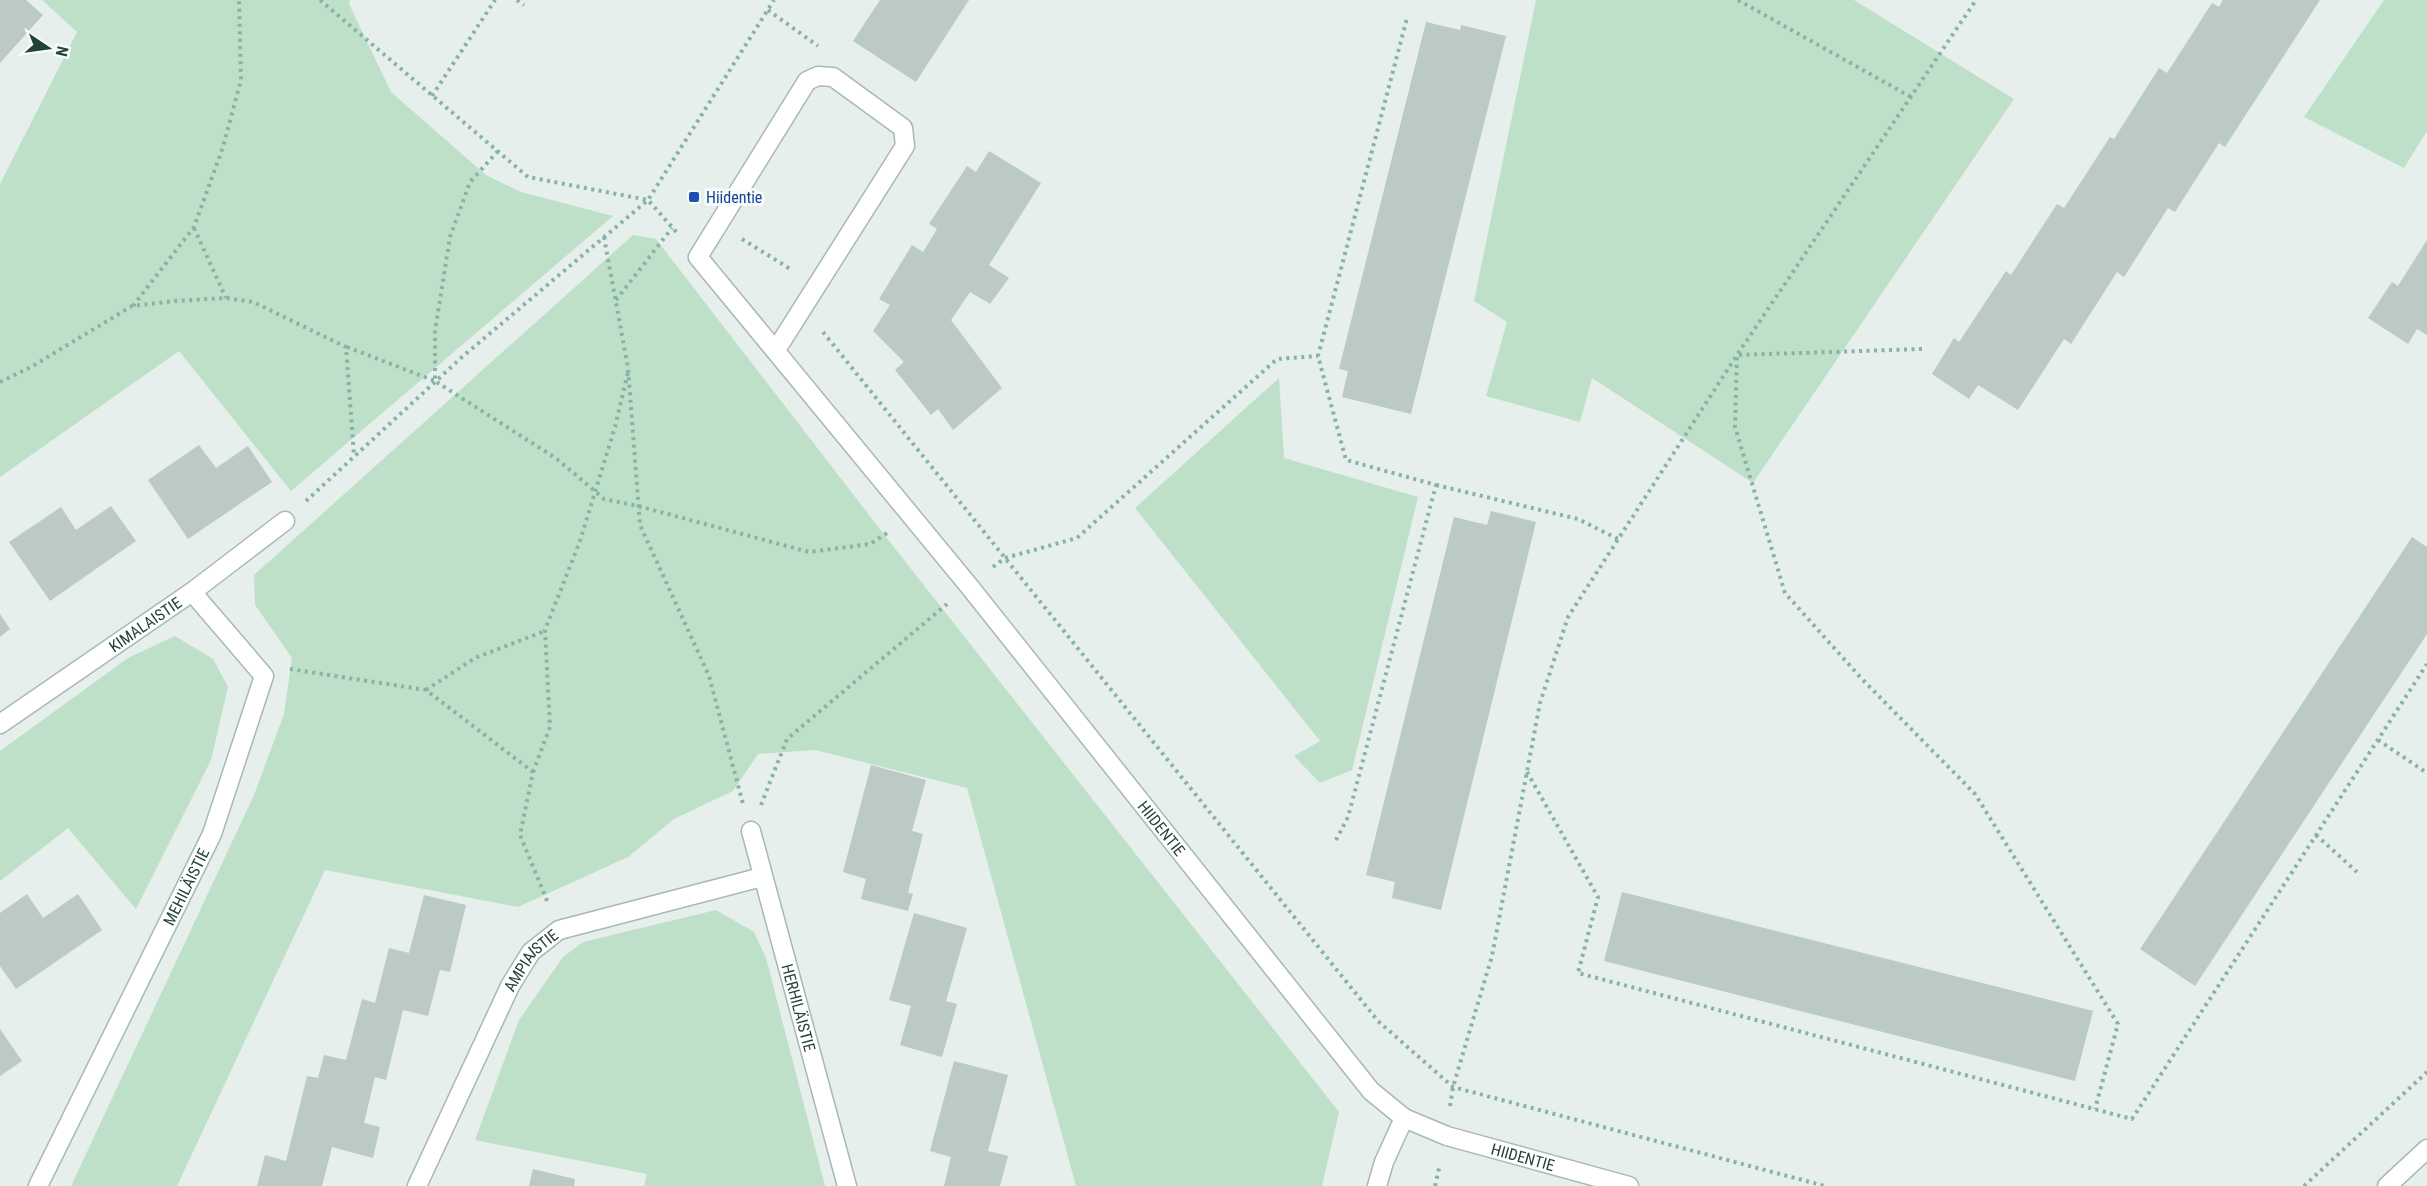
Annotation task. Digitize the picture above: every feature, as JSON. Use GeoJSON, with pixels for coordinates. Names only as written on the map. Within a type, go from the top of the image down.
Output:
{"type":"FeatureCollection","features":[{"type":"Feature","properties":{"kind":"street"},"geometry":{"type":"LineString","coordinates":[[698,257],[807,81],[818,76],[833,77],[894,119],[903,128],[904,146],[776,350]]}},
{"type":"Feature","properties":{"kind":"street","name":"HIIDENTIE"},"geometry":{"type":"LineString","coordinates":[[698,257],[969,586],[1371,1091],[1404,1118],[1447,1136],[1629,1186]]}},
{"type":"Feature","properties":{"kind":"street","name":"KIMALAISTIE"},"geometry":{"type":"LineString","coordinates":[[0,724],[192,592],[285,521]]}},
{"type":"Feature","properties":{"kind":"street"},"geometry":{"type":"LineString","coordinates":[[192,592],[264,675]]}},
{"type":"Feature","properties":{"kind":"street","name":"MEHILÄISTIE"},"geometry":{"type":"LineString","coordinates":[[38,1186],[212,834],[264,675]]}},
{"type":"Feature","properties":{"kind":"street","name":"HERHILÄISTIE"},"geometry":{"type":"LineString","coordinates":[[750,831],[847,1186]]}},
{"type":"Feature","properties":{"kind":"street","name":"AMPIAISTIE"},"geometry":{"type":"LineString","coordinates":[[417,1186],[510,986],[531,952],[559,930],[762,877]]}},
{"type":"Feature","properties":{"kind":"street"},"geometry":{"type":"LineString","coordinates":[[1377,1186],[1383,1162],[1404,1118]]}},
{"type":"Feature","properties":{"kind":"street"},"geometry":{"type":"LineString","coordinates":[[2387,1186],[2427,1149]]}},
{"type":"Feature","properties":{"kind":"path"},"geometry":{"type":"LineString","coordinates":[[0,382],[31,367],[132,306],[194,227],[223,147],[241,80],[239,0]]}},
{"type":"Feature","properties":{"kind":"path"},"geometry":{"type":"LineString","coordinates":[[321,0],[528,177],[648,200],[698,257]]}},
{"type":"Feature","properties":{"kind":"path"},"geometry":{"type":"LineString","coordinates":[[432,96],[495,0]]}},
{"type":"Feature","properties":{"kind":"path"},"geometry":{"type":"LineString","coordinates":[[518,0],[524,5]]}},
{"type":"Feature","properties":{"kind":"path"},"geometry":{"type":"LineString","coordinates":[[285,521],[435,381],[648,200],[774,0]]}},
{"type":"Feature","properties":{"kind":"path"},"geometry":{"type":"LineString","coordinates":[[1738,0],[1911,97]]}},
{"type":"Feature","properties":{"kind":"path"},"geometry":{"type":"LineString","coordinates":[[1447,1136],[1453,1087],[1492,956],[1540,704],[1568,617],[1737,356],[1976,0]]}},
{"type":"Feature","properties":{"kind":"path"},"geometry":{"type":"LineString","coordinates":[[1407,18],[1318,356],[1346,460],[1436,485],[1578,519],[1618,539]]}},
{"type":"Feature","properties":{"kind":"path"},"geometry":{"type":"LineString","coordinates":[[435,381],[435,331],[450,237],[470,182],[498,151]]}},
{"type":"Feature","properties":{"kind":"path"},"geometry":{"type":"LineString","coordinates":[[718,224],[817,285]]}},
{"type":"Feature","properties":{"kind":"path"},"geometry":{"type":"LineString","coordinates":[[194,227],[226,298]]}},
{"type":"Feature","properties":{"kind":"path"},"geometry":{"type":"LineString","coordinates":[[616,301],[672,228]]}},
{"type":"Feature","properties":{"kind":"path"},"geometry":{"type":"LineString","coordinates":[[604,237],[628,368],[640,525],[709,676],[750,831]]}},
{"type":"Feature","properties":{"kind":"path"},"geometry":{"type":"LineString","coordinates":[[132,306],[226,298],[253,302],[346,346],[435,381],[557,459],[604,500],[638,506],[809,552],[870,544],[911,516]]}},
{"type":"Feature","properties":{"kind":"path"},"geometry":{"type":"LineString","coordinates":[[800,313],[823,332],[1378,1021],[1453,1087],[1825,1186]]}},
{"type":"Feature","properties":{"kind":"path"},"geometry":{"type":"LineString","coordinates":[[346,346],[354,457]]}},
{"type":"Feature","properties":{"kind":"path"},"geometry":{"type":"LineString","coordinates":[[1737,356],[1922,350]]}},
{"type":"Feature","properties":{"kind":"path"},"geometry":{"type":"LineString","coordinates":[[750,831],[787,739],[969,586],[1005,558],[1077,538],[1277,359],[1318,356]]}},
{"type":"Feature","properties":{"kind":"path"},"geometry":{"type":"LineString","coordinates":[[1737,356],[1735,427],[1785,593],[1861,678],[1975,794],[2118,1024],[2095,1109]]}},
{"type":"Feature","properties":{"kind":"path"},"geometry":{"type":"LineString","coordinates":[[559,930],[520,835],[533,772],[550,727],[545,630],[580,541],[596,492],[628,368]]}},
{"type":"Feature","properties":{"kind":"path"},"geometry":{"type":"LineString","coordinates":[[1336,840],[1348,817],[1436,485]]}},
{"type":"Feature","properties":{"kind":"path"},"geometry":{"type":"LineString","coordinates":[[426,690],[476,658],[545,630]]}},
{"type":"Feature","properties":{"kind":"path"},"geometry":{"type":"LineString","coordinates":[[1527,772],[1598,897],[1578,973],[2132,1119],[2427,664]]}},
{"type":"Feature","properties":{"kind":"path"},"geometry":{"type":"LineString","coordinates":[[264,675],[283,668],[426,690],[533,772]]}},
{"type":"Feature","properties":{"kind":"path"},"geometry":{"type":"LineString","coordinates":[[2378,740],[2427,773]]}},
{"type":"Feature","properties":{"kind":"path"},"geometry":{"type":"LineString","coordinates":[[2316,835],[2357,872]]}},
{"type":"Feature","properties":{"kind":"path"},"geometry":{"type":"LineString","coordinates":[[2304,1186],[2427,1072]]}},
{"type":"Feature","properties":{"kind":"green space"},"geometry":{"type":"Polygon","coordinates":[[[42,0],[350,0],[349,4],[391,92],[486,175],[521,192],[613,216],[291,491],[179,351],[0,477],[0,184],[77,32],[42,0]]]}},
{"type":"Feature","properties":{"kind":"green space"},"geometry":{"type":"Polygon","coordinates":[[[1536,0],[1854,0],[2014,99],[1753,483],[1592,378],[1580,422],[1486,396],[1507,322],[1474,301],[1536,0]]]}},
{"type":"Feature","properties":{"kind":"green space"},"geometry":{"type":"Polygon","coordinates":[[[2384,0],[2427,0],[2427,131],[2404,168],[2304,117],[2384,0]]]}},
{"type":"Feature","properties":{"kind":"green space"},"geometry":{"type":"Polygon","coordinates":[[[633,235],[656,239],[893,546],[1339,1112],[1322,1186],[1076,1186],[967,788],[815,750],[758,754],[733,791],[674,819],[628,857],[518,907],[325,870],[177,1186],[71,1186],[254,795],[284,714],[292,658],[255,605],[254,575],[633,235]]]}},
{"type":"Feature","properties":{"kind":"green space"},"geometry":{"type":"Polygon","coordinates":[[[1279,378],[1284,458],[1418,497],[1352,770],[1320,783],[1294,756],[1320,741],[1135,508],[1279,378]]]}},
{"type":"Feature","properties":{"kind":"green space"},"geometry":{"type":"Polygon","coordinates":[[[175,636],[213,659],[228,687],[211,760],[136,909],[68,828],[0,881],[0,751],[128,658],[175,636]]]}},
{"type":"Feature","properties":{"kind":"green space"},"geometry":{"type":"Polygon","coordinates":[[[716,910],[754,932],[766,958],[825,1186],[644,1186],[647,1174],[475,1140],[519,1020],[563,957],[583,942],[716,910]]]}},
{"type":"Feature","properties":{"kind":"building"},"geometry":{"type":"Polygon","coordinates":[[[0,0],[26,0],[43,15],[0,63],[0,0]]]}},
{"type":"Feature","properties":{"kind":"building"},"geometry":{"type":"Polygon","coordinates":[[[880,0],[969,0],[916,82],[853,41],[880,0]]]}},
{"type":"Feature","properties":{"kind":"building"},"geometry":{"type":"Polygon","coordinates":[[[2223,0],[2320,0],[2225,147],[2219,143],[2175,212],[2168,208],[2124,277],[2117,272],[2071,344],[2064,339],[2018,410],[1978,385],[1969,399],[1932,374],[1954,338],[1959,342],[2006,271],[2011,275],[2057,204],[2064,208],[2110,137],[2114,139],[2159,68],[2167,73],[2212,3],[2219,7],[2223,0]]]}},
{"type":"Feature","properties":{"kind":"building"},"geometry":{"type":"Polygon","coordinates":[[[1426,22],[1460,30],[1461,25],[1506,36],[1411,414],[1342,397],[1348,371],[1339,369],[1426,22]]]}},
{"type":"Feature","properties":{"kind":"building"},"geometry":{"type":"Polygon","coordinates":[[[989,151],[1041,183],[989,265],[1009,278],[990,304],[970,292],[951,320],[1002,388],[953,430],[938,409],[931,415],[895,370],[904,362],[873,331],[890,305],[879,299],[912,245],[923,252],[937,229],[929,224],[967,166],[976,172],[989,151]]]}},
{"type":"Feature","properties":{"kind":"building"},"geometry":{"type":"Polygon","coordinates":[[[2427,240],[2427,335],[2417,329],[2408,344],[2368,318],[2392,282],[2398,286],[2427,240]]]}},
{"type":"Feature","properties":{"kind":"building"},"geometry":{"type":"Polygon","coordinates":[[[199,445],[216,468],[248,446],[272,482],[188,539],[148,480],[199,445]]]}},
{"type":"Feature","properties":{"kind":"building"},"geometry":{"type":"Polygon","coordinates":[[[111,506],[136,541],[50,601],[9,542],[61,507],[76,530],[111,506]]]}},
{"type":"Feature","properties":{"kind":"building"},"geometry":{"type":"Polygon","coordinates":[[[1491,511],[1536,522],[1441,910],[1392,898],[1395,882],[1366,875],[1454,517],[1487,525],[1491,511]]]}},
{"type":"Feature","properties":{"kind":"building"},"geometry":{"type":"Polygon","coordinates":[[[2412,537],[2427,547],[2427,634],[2195,986],[2140,949],[2412,537]]]}},
{"type":"Feature","properties":{"kind":"building"},"geometry":{"type":"Polygon","coordinates":[[[0,614],[10,629],[0,637],[0,614]]]}},
{"type":"Feature","properties":{"kind":"building"},"geometry":{"type":"Polygon","coordinates":[[[871,765],[926,780],[912,831],[923,834],[908,893],[913,894],[908,911],[861,899],[866,879],[843,872],[871,765]]]}},
{"type":"Feature","properties":{"kind":"building"},"geometry":{"type":"Polygon","coordinates":[[[1622,892],[2093,1011],[2075,1081],[1604,961],[1622,892]]]}},
{"type":"Feature","properties":{"kind":"building"},"geometry":{"type":"Polygon","coordinates":[[[27,894],[43,918],[78,894],[102,930],[16,989],[0,966],[0,913],[27,894]]]}},
{"type":"Feature","properties":{"kind":"building"},"geometry":{"type":"Polygon","coordinates":[[[424,895],[466,905],[450,972],[440,970],[428,1016],[403,1010],[386,1080],[375,1077],[364,1123],[380,1127],[373,1158],[332,1147],[322,1186],[257,1186],[265,1155],[286,1161],[307,1076],[318,1078],[324,1055],[346,1060],[362,999],[375,1003],[389,948],[409,953],[424,895]]]}},
{"type":"Feature","properties":{"kind":"building"},"geometry":{"type":"Polygon","coordinates":[[[914,913],[967,928],[946,1001],[957,1004],[942,1057],[900,1045],[911,1006],[889,1000],[914,913]]]}},
{"type":"Feature","properties":{"kind":"building"},"geometry":{"type":"Polygon","coordinates":[[[0,1029],[22,1061],[0,1076],[0,1029]]]}},
{"type":"Feature","properties":{"kind":"building"},"geometry":{"type":"Polygon","coordinates":[[[954,1061],[1008,1075],[988,1151],[1008,1156],[1000,1186],[944,1186],[951,1157],[930,1151],[954,1061]]]}},
{"type":"Feature","properties":{"kind":"building"},"geometry":{"type":"Polygon","coordinates":[[[533,1169],[575,1179],[574,1186],[529,1186],[533,1169]]]}},
{"type":"Feature","properties":{"kind":"place","name":"Hiidentie"},"geometry":{"type":"Point","coordinates":[694,197]}}]}
